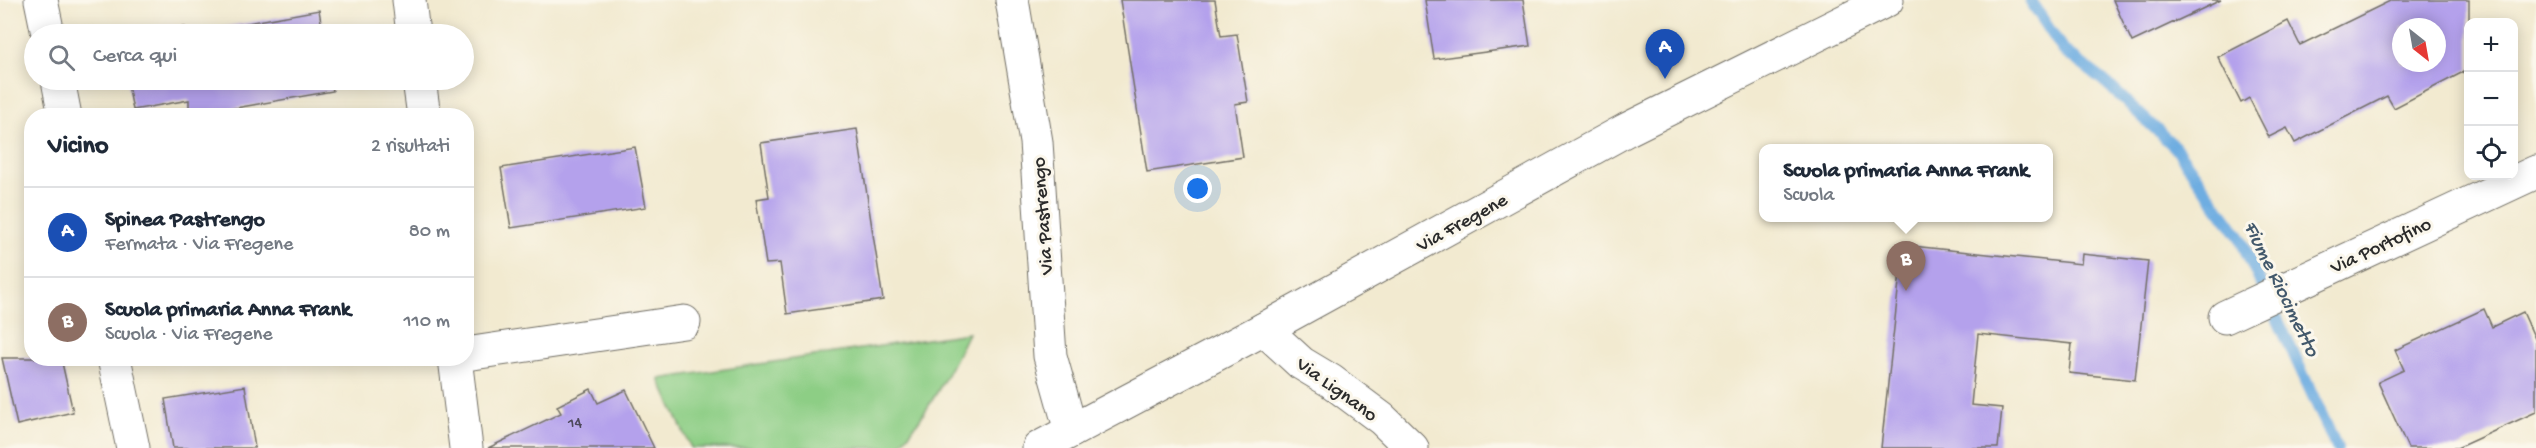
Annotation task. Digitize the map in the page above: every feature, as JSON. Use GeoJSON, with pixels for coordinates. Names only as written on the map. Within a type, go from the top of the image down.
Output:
{"type":"FeatureCollection","features":[{"type":"Feature","properties":{"kind":"street"},"geometry":{"type":"LineString","coordinates":[[41,0],[46,24]]}},
{"type":"Feature","properties":{"kind":"street"},"geometry":{"type":"LineString","coordinates":[[409,0],[412,24]]}},
{"type":"Feature","properties":{"kind":"street","name":"Via Pastrengo"},"geometry":{"type":"LineString","coordinates":[[1012,0],[1036,142],[1050,356],[1071,431]]}},
{"type":"Feature","properties":{"kind":"street","name":"Via Fregene"},"geometry":{"type":"LineString","coordinates":[[1039,448],[1264,329],[1626,130],[1887,0]]}},
{"type":"Feature","properties":{"kind":"street"},"geometry":{"type":"LineString","coordinates":[[59,90],[63,108]]}},
{"type":"Feature","properties":{"kind":"street"},"geometry":{"type":"LineString","coordinates":[[420,90],[423,108]]}},
{"type":"Feature","properties":{"kind":"street","name":"Via Portofino"},"geometry":{"type":"LineString","coordinates":[[2231,314],[2536,172]]}},
{"type":"Feature","properties":{"kind":"street"},"geometry":{"type":"LineString","coordinates":[[474,353],[684,322]]}},
{"type":"Feature","properties":{"kind":"street","name":"Via Lignano"},"geometry":{"type":"LineString","coordinates":[[1264,329],[1301,363],[1331,381],[1382,419],[1412,448]]}},
{"type":"Feature","properties":{"kind":"street"},"geometry":{"type":"LineString","coordinates":[[116,366],[133,448]]}},
{"type":"Feature","properties":{"kind":"street"},"geometry":{"type":"LineString","coordinates":[[456,366],[466,448]]}},
{"type":"Feature","properties":{"kind":"green space"},"geometry":{"type":"Polygon","coordinates":[[[968,333],[937,393],[898,448],[691,448],[659,379],[968,333]]]}},
{"type":"Feature","properties":{"kind":"building"},"geometry":{"type":"Polygon","coordinates":[[[1120,0],[1215,0],[1221,36],[1237,34],[1248,102],[1235,104],[1243,157],[1147,172],[1120,0]]]}},
{"type":"Feature","properties":{"kind":"building"},"geometry":{"type":"Polygon","coordinates":[[[1425,0],[1523,0],[1530,46],[1434,59],[1425,0]]]}},
{"type":"Feature","properties":{"kind":"building"},"geometry":{"type":"Polygon","coordinates":[[[2113,0],[2221,0],[2132,42],[2113,0]]]}},
{"type":"Feature","properties":{"kind":"building"},"geometry":{"type":"Polygon","coordinates":[[[2392,0],[2469,0],[2469,18],[2464,18],[2464,72],[2394,108],[2387,96],[2295,143],[2287,128],[2269,137],[2249,98],[2241,103],[2218,57],[2288,21],[2300,45],[2392,0]]]}},
{"type":"Feature","properties":{"kind":"building"},"geometry":{"type":"Polygon","coordinates":[[[319,10],[321,24],[242,24],[319,10]]]}},
{"type":"Feature","properties":{"kind":"building"},"geometry":{"type":"Polygon","coordinates":[[[129,90],[333,91],[235,108],[189,108],[189,100],[133,108],[129,90]]]}},
{"type":"Feature","properties":{"kind":"building"},"geometry":{"type":"Polygon","coordinates":[[[857,129],[883,300],[787,314],[780,263],[766,264],[756,199],[769,197],[761,143],[857,129]]]}},
{"type":"Feature","properties":{"kind":"building"},"geometry":{"type":"Polygon","coordinates":[[[635,147],[646,207],[511,228],[501,168],[635,147]]]}},
{"type":"Feature","properties":{"kind":"building"},"geometry":{"type":"Polygon","coordinates":[[[1903,245],[2081,264],[2082,254],[2148,261],[2135,380],[2069,373],[2072,344],[1978,334],[1971,405],[2002,408],[1998,448],[1881,448],[1903,245]]]}},
{"type":"Feature","properties":{"kind":"building"},"geometry":{"type":"Polygon","coordinates":[[[2484,309],[2492,327],[2523,312],[2536,341],[2536,412],[2457,448],[2408,448],[2378,382],[2404,370],[2395,350],[2484,309]]]}},
{"type":"Feature","properties":{"kind":"building"},"geometry":{"type":"Polygon","coordinates":[[[2,358],[24,358],[24,366],[63,366],[73,412],[17,425],[2,358]]]}},
{"type":"Feature","properties":{"kind":"building"},"geometry":{"type":"Polygon","coordinates":[[[245,386],[255,448],[173,448],[165,399],[245,386]]]}},
{"type":"Feature","properties":{"kind":"building"},"geometry":{"type":"Polygon","coordinates":[[[591,389],[598,403],[626,390],[654,448],[488,448],[561,413],[557,406],[591,389]]]}},
{"type":"Feature","properties":{"kind":"waterway","name":"Fiume Riocimetto"},"geometry":{"type":"LineString","coordinates":[[2030,0],[2063,50],[2103,80],[2175,147],[2239,236],[2337,448]]}},
{"type":"Feature","properties":{"kind":"place","name":"Spinea Pastrengo"},"geometry":{"type":"Point","coordinates":[1665,79]}},
{"type":"Feature","properties":{"kind":"place","name":"Scuola primaria Anna Frank"},"geometry":{"type":"Point","coordinates":[1906,291]}}]}
